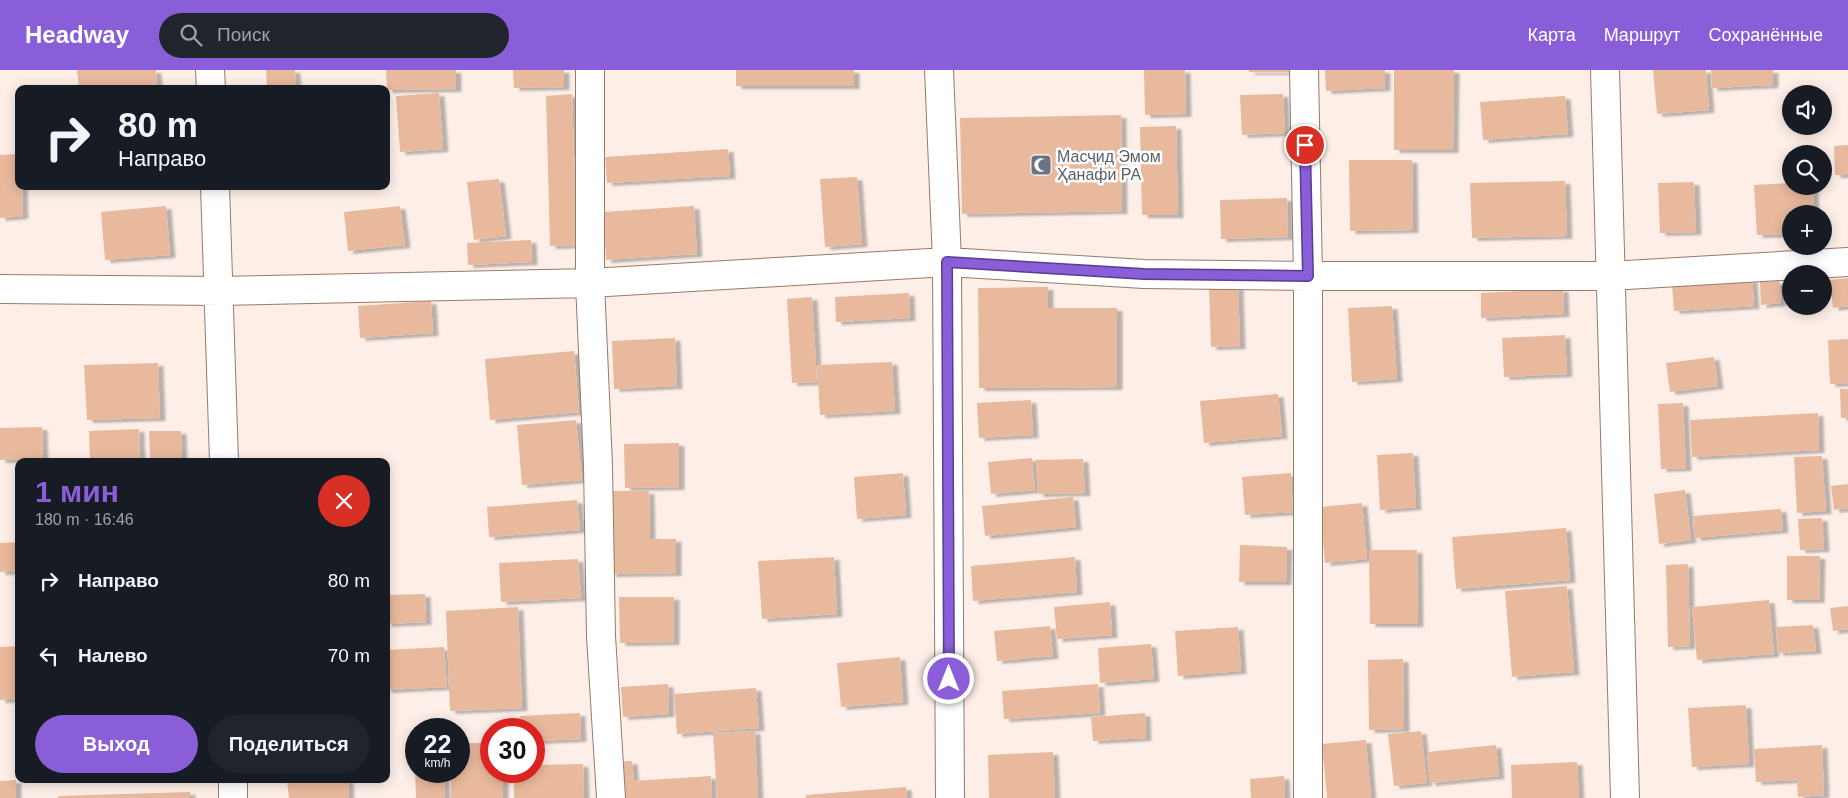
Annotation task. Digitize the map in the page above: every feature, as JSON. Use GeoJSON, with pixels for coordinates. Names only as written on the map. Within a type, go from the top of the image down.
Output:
{"type":"FeatureCollection","features":[{"type":"Feature","properties":{"kind":"street"},"geometry":{"type":"LineString","coordinates":[[210,70],[211,85]]}},
{"type":"Feature","properties":{"kind":"street"},"geometry":{"type":"LineString","coordinates":[[590,70],[590,283],[598,465],[601,636],[611,798]]}},
{"type":"Feature","properties":{"kind":"street"},"geometry":{"type":"LineString","coordinates":[[939,70],[947,262],[950,798]]}},
{"type":"Feature","properties":{"kind":"street"},"geometry":{"type":"LineString","coordinates":[[1304,70],[1308,276],[1308,798]]}},
{"type":"Feature","properties":{"kind":"street"},"geometry":{"type":"LineString","coordinates":[[1605,70],[1625,798]]}},
{"type":"Feature","properties":{"kind":"street"},"geometry":{"type":"LineString","coordinates":[[215,190],[220,291],[224,458]]}},
{"type":"Feature","properties":{"kind":"street"},"geometry":{"type":"LineString","coordinates":[[0,288],[220,291],[590,283],[947,262],[1144,274],[1610,276],[1848,262]]}},
{"type":"Feature","properties":{"kind":"street"},"geometry":{"type":"LineString","coordinates":[[233,783],[233,798]]}},
{"type":"Feature","properties":{"kind":"building"},"geometry":{"type":"Polygon","coordinates":[[[77,70],[156,70],[157,85],[79,85],[77,70]]]}},
{"type":"Feature","properties":{"kind":"building"},"geometry":{"type":"Polygon","coordinates":[[[266,70],[295,70],[296,85],[267,85],[266,70]]]}},
{"type":"Feature","properties":{"kind":"building"},"geometry":{"type":"Polygon","coordinates":[[[386,70],[456,70],[456,89],[390,90],[390,85],[387,85],[386,70]]]}},
{"type":"Feature","properties":{"kind":"building"},"geometry":{"type":"Polygon","coordinates":[[[513,70],[564,70],[564,87],[514,88],[513,70]]]}},
{"type":"Feature","properties":{"kind":"building"},"geometry":{"type":"Polygon","coordinates":[[[736,70],[854,70],[854,86],[736,86],[736,70]]]}},
{"type":"Feature","properties":{"kind":"building"},"geometry":{"type":"Polygon","coordinates":[[[1144,70],[1185,70],[1186,114],[1145,115],[1144,70]]]}},
{"type":"Feature","properties":{"kind":"building"},"geometry":{"type":"Polygon","coordinates":[[[1249,70],[1299,70],[1299,72],[1249,72],[1249,70]]]}},
{"type":"Feature","properties":{"kind":"building"},"geometry":{"type":"Polygon","coordinates":[[[1325,70],[1385,70],[1385,88],[1326,91],[1325,70]]]}},
{"type":"Feature","properties":{"kind":"building"},"geometry":{"type":"Polygon","coordinates":[[[1394,70],[1454,70],[1453,150],[1394,150],[1394,70]]]}},
{"type":"Feature","properties":{"kind":"building"},"geometry":{"type":"Polygon","coordinates":[[[1653,70],[1706,70],[1709,110],[1657,114],[1653,70]]]}},
{"type":"Feature","properties":{"kind":"building"},"geometry":{"type":"Polygon","coordinates":[[[1711,70],[1773,70],[1773,85],[1712,88],[1711,70]]]}},
{"type":"Feature","properties":{"kind":"building"},"geometry":{"type":"Polygon","coordinates":[[[439,93],[443,149],[400,152],[396,96],[439,93]]]}},
{"type":"Feature","properties":{"kind":"building"},"geometry":{"type":"Polygon","coordinates":[[[572,94],[577,245],[550,246],[546,96],[572,94]]]}},
{"type":"Feature","properties":{"kind":"building"},"geometry":{"type":"Polygon","coordinates":[[[1283,94],[1285,133],[1242,135],[1240,95],[1283,94]]]}},
{"type":"Feature","properties":{"kind":"building"},"geometry":{"type":"Polygon","coordinates":[[[1565,96],[1568,134],[1483,140],[1480,102],[1565,96]]]}},
{"type":"Feature","properties":{"kind":"building","name":"Масҷид Эмом Ҳанафи РА"},"geometry":{"type":"Polygon","coordinates":[[[1121,115],[1122,211],[962,214],[960,118],[1121,115]]]}},
{"type":"Feature","properties":{"kind":"building"},"geometry":{"type":"Polygon","coordinates":[[[1176,126],[1178,215],[1142,215],[1140,127],[1176,126]]]}},
{"type":"Feature","properties":{"kind":"building"},"geometry":{"type":"Polygon","coordinates":[[[1848,145],[1848,175],[1835,175],[1834,146],[1848,145]]]}},
{"type":"Feature","properties":{"kind":"building"},"geometry":{"type":"Polygon","coordinates":[[[728,149],[730,176],[607,183],[605,157],[728,149]]]}},
{"type":"Feature","properties":{"kind":"building"},"geometry":{"type":"Polygon","coordinates":[[[15,154],[15,190],[22,190],[23,216],[0,218],[0,155],[15,154]]]}},
{"type":"Feature","properties":{"kind":"building"},"geometry":{"type":"Polygon","coordinates":[[[1349,160],[1412,160],[1413,230],[1350,231],[1349,160]]]}},
{"type":"Feature","properties":{"kind":"building"},"geometry":{"type":"Polygon","coordinates":[[[857,177],[862,244],[825,247],[820,179],[857,177]]]}},
{"type":"Feature","properties":{"kind":"building"},"geometry":{"type":"Polygon","coordinates":[[[499,179],[506,236],[474,240],[467,182],[499,179]]]}},
{"type":"Feature","properties":{"kind":"building"},"geometry":{"type":"Polygon","coordinates":[[[1565,181],[1567,236],[1472,238],[1470,183],[1565,181]]]}},
{"type":"Feature","properties":{"kind":"building"},"geometry":{"type":"Polygon","coordinates":[[[1694,182],[1696,232],[1660,233],[1658,183],[1694,182]]]}},
{"type":"Feature","properties":{"kind":"building"},"geometry":{"type":"Polygon","coordinates":[[[1782,183],[1782,195],[1813,195],[1814,205],[1782,205],[1782,234],[1757,235],[1754,185],[1782,183]]]}},
{"type":"Feature","properties":{"kind":"building"},"geometry":{"type":"Polygon","coordinates":[[[1287,198],[1288,237],[1221,239],[1220,200],[1287,198]]]}},
{"type":"Feature","properties":{"kind":"building"},"geometry":{"type":"Polygon","coordinates":[[[166,206],[170,255],[105,260],[101,212],[166,206]]]}},
{"type":"Feature","properties":{"kind":"building"},"geometry":{"type":"Polygon","coordinates":[[[400,206],[405,245],[348,251],[344,212],[400,206]]]}},
{"type":"Feature","properties":{"kind":"building"},"geometry":{"type":"Polygon","coordinates":[[[694,206],[697,254],[606,260],[603,212],[694,206]]]}},
{"type":"Feature","properties":{"kind":"building"},"geometry":{"type":"Polygon","coordinates":[[[531,240],[532,262],[468,265],[467,243],[531,240]]]}},
{"type":"Feature","properties":{"kind":"building"},"geometry":{"type":"Polygon","coordinates":[[[1848,278],[1848,306],[1833,308],[1832,280],[1848,278]]]}},
{"type":"Feature","properties":{"kind":"building"},"geometry":{"type":"Polygon","coordinates":[[[1752,279],[1754,306],[1674,311],[1672,284],[1752,279]]]}},
{"type":"Feature","properties":{"kind":"building"},"geometry":{"type":"Polygon","coordinates":[[[1779,281],[1781,303],[1761,305],[1760,282],[1779,281]]]}},
{"type":"Feature","properties":{"kind":"building"},"geometry":{"type":"Polygon","coordinates":[[[1238,286],[1240,346],[1211,347],[1209,287],[1238,286]]]}},
{"type":"Feature","properties":{"kind":"building"},"geometry":{"type":"Polygon","coordinates":[[[1048,287],[1048,308],[1117,308],[1117,387],[979,388],[978,288],[1048,287]]]}},
{"type":"Feature","properties":{"kind":"building"},"geometry":{"type":"Polygon","coordinates":[[[1563,289],[1564,314],[1481,318],[1481,293],[1563,289]]]}},
{"type":"Feature","properties":{"kind":"building"},"geometry":{"type":"Polygon","coordinates":[[[909,293],[910,318],[836,322],[835,297],[909,293]]]}},
{"type":"Feature","properties":{"kind":"building"},"geometry":{"type":"Polygon","coordinates":[[[812,297],[817,382],[792,383],[787,299],[812,297]]]}},
{"type":"Feature","properties":{"kind":"building"},"geometry":{"type":"Polygon","coordinates":[[[431,301],[433,333],[360,338],[358,306],[431,301]]]}},
{"type":"Feature","properties":{"kind":"building"},"geometry":{"type":"Polygon","coordinates":[[[1392,306],[1397,379],[1352,382],[1348,308],[1392,306]]]}},
{"type":"Feature","properties":{"kind":"building"},"geometry":{"type":"Polygon","coordinates":[[[1565,335],[1567,374],[1504,377],[1502,338],[1565,335]]]}},
{"type":"Feature","properties":{"kind":"building"},"geometry":{"type":"Polygon","coordinates":[[[675,338],[677,386],[614,389],[612,341],[675,338]]]}},
{"type":"Feature","properties":{"kind":"building"},"geometry":{"type":"Polygon","coordinates":[[[1848,339],[1848,383],[1830,384],[1828,340],[1848,339]]]}},
{"type":"Feature","properties":{"kind":"building"},"geometry":{"type":"Polygon","coordinates":[[[574,351],[579,412],[490,420],[485,359],[574,351]]]}},
{"type":"Feature","properties":{"kind":"building"},"geometry":{"type":"Polygon","coordinates":[[[1714,357],[1718,386],[1670,392],[1666,363],[1714,357]]]}},
{"type":"Feature","properties":{"kind":"building"},"geometry":{"type":"Polygon","coordinates":[[[892,362],[895,411],[820,415],[817,365],[892,362]]]}},
{"type":"Feature","properties":{"kind":"building"},"geometry":{"type":"Polygon","coordinates":[[[158,363],[160,418],[87,420],[84,365],[158,363]]]}},
{"type":"Feature","properties":{"kind":"building"},"geometry":{"type":"Polygon","coordinates":[[[1840,389],[1848,389],[1848,418],[1841,418],[1840,389]]]}},
{"type":"Feature","properties":{"kind":"building"},"geometry":{"type":"Polygon","coordinates":[[[1278,394],[1282,436],[1204,443],[1200,401],[1278,394]]]}},
{"type":"Feature","properties":{"kind":"building"},"geometry":{"type":"Polygon","coordinates":[[[1031,400],[1033,435],[979,438],[977,403],[1031,400]]]}},
{"type":"Feature","properties":{"kind":"building"},"geometry":{"type":"Polygon","coordinates":[[[1683,403],[1686,468],[1661,469],[1658,404],[1683,403]]]}},
{"type":"Feature","properties":{"kind":"building"},"geometry":{"type":"Polygon","coordinates":[[[1818,413],[1819,450],[1692,457],[1690,420],[1818,413]]]}},
{"type":"Feature","properties":{"kind":"building"},"geometry":{"type":"Polygon","coordinates":[[[576,420],[582,480],[522,485],[517,425],[576,420]]]}},
{"type":"Feature","properties":{"kind":"building"},"geometry":{"type":"Polygon","coordinates":[[[42,427],[43,458],[0,460],[0,428],[42,427]]]}},
{"type":"Feature","properties":{"kind":"building"},"geometry":{"type":"Polygon","coordinates":[[[139,429],[140,458],[90,458],[89,431],[139,429]]]}},
{"type":"Feature","properties":{"kind":"building"},"geometry":{"type":"Polygon","coordinates":[[[149,431],[181,431],[182,458],[150,458],[149,431]]]}},
{"type":"Feature","properties":{"kind":"building"},"geometry":{"type":"Polygon","coordinates":[[[679,443],[679,487],[625,488],[624,444],[679,443]]]}},
{"type":"Feature","properties":{"kind":"building"},"geometry":{"type":"Polygon","coordinates":[[[1413,453],[1416,507],[1380,510],[1377,455],[1413,453]]]}},
{"type":"Feature","properties":{"kind":"building"},"geometry":{"type":"Polygon","coordinates":[[[1822,456],[1826,511],[1797,513],[1794,457],[1822,456]]]}},
{"type":"Feature","properties":{"kind":"building"},"geometry":{"type":"Polygon","coordinates":[[[1032,458],[1035,490],[991,494],[988,462],[1032,458]]]}},
{"type":"Feature","properties":{"kind":"building"},"geometry":{"type":"Polygon","coordinates":[[[1083,459],[1085,493],[1038,494],[1036,460],[1083,459]]]}},
{"type":"Feature","properties":{"kind":"building"},"geometry":{"type":"Polygon","coordinates":[[[903,473],[906,515],[857,519],[854,477],[903,473]]]}},
{"type":"Feature","properties":{"kind":"building"},"geometry":{"type":"Polygon","coordinates":[[[1291,473],[1293,512],[1245,515],[1242,477],[1291,473]]]}},
{"type":"Feature","properties":{"kind":"building"},"geometry":{"type":"Polygon","coordinates":[[[1848,484],[1848,508],[1834,510],[1831,486],[1848,484]]]}},
{"type":"Feature","properties":{"kind":"building"},"geometry":{"type":"Polygon","coordinates":[[[1685,490],[1691,540],[1659,544],[1654,494],[1685,490]]]}},
{"type":"Feature","properties":{"kind":"building"},"geometry":{"type":"Polygon","coordinates":[[[611,491],[649,491],[650,539],[676,539],[676,573],[611,574],[611,491]]]}},
{"type":"Feature","properties":{"kind":"building"},"geometry":{"type":"Polygon","coordinates":[[[1073,497],[1076,527],[985,536],[982,506],[1073,497]]]}},
{"type":"Feature","properties":{"kind":"building"},"geometry":{"type":"Polygon","coordinates":[[[577,500],[580,530],[489,537],[487,507],[577,500]]]}},
{"type":"Feature","properties":{"kind":"building"},"geometry":{"type":"Polygon","coordinates":[[[1362,503],[1367,559],[1325,563],[1320,507],[1362,503]]]}},
{"type":"Feature","properties":{"kind":"building"},"geometry":{"type":"Polygon","coordinates":[[[1781,509],[1783,530],[1695,538],[1693,516],[1781,509]]]}},
{"type":"Feature","properties":{"kind":"building"},"geometry":{"type":"Polygon","coordinates":[[[1822,518],[1824,549],[1800,550],[1798,519],[1822,518]]]}},
{"type":"Feature","properties":{"kind":"building"},"geometry":{"type":"Polygon","coordinates":[[[1566,528],[1570,580],[1456,589],[1452,537],[1566,528]]]}},
{"type":"Feature","properties":{"kind":"building"},"geometry":{"type":"Polygon","coordinates":[[[15,542],[15,571],[0,572],[0,543],[15,542]]]}},
{"type":"Feature","properties":{"kind":"building"},"geometry":{"type":"Polygon","coordinates":[[[1240,545],[1287,547],[1286,582],[1239,582],[1240,545]]]}},
{"type":"Feature","properties":{"kind":"building"},"geometry":{"type":"Polygon","coordinates":[[[1369,550],[1417,550],[1418,624],[1370,624],[1369,550]]]}},
{"type":"Feature","properties":{"kind":"building"},"geometry":{"type":"Polygon","coordinates":[[[1787,556],[1820,556],[1819,600],[1787,600],[1787,556]]]}},
{"type":"Feature","properties":{"kind":"building"},"geometry":{"type":"Polygon","coordinates":[[[834,557],[837,614],[762,619],[758,561],[834,557]]]}},
{"type":"Feature","properties":{"kind":"building"},"geometry":{"type":"Polygon","coordinates":[[[1075,557],[1077,592],[973,601],[971,566],[1075,557]]]}},
{"type":"Feature","properties":{"kind":"building"},"geometry":{"type":"Polygon","coordinates":[[[578,559],[581,598],[501,602],[499,563],[578,559]]]}},
{"type":"Feature","properties":{"kind":"building"},"geometry":{"type":"Polygon","coordinates":[[[1688,564],[1690,646],[1668,647],[1666,565],[1688,564]]]}},
{"type":"Feature","properties":{"kind":"building"},"geometry":{"type":"Polygon","coordinates":[[[1567,586],[1574,672],[1512,677],[1505,591],[1567,586]]]}},
{"type":"Feature","properties":{"kind":"building"},"geometry":{"type":"Polygon","coordinates":[[[425,594],[426,622],[390,624],[390,595],[425,594]]]}},
{"type":"Feature","properties":{"kind":"building"},"geometry":{"type":"Polygon","coordinates":[[[619,597],[674,597],[674,642],[620,643],[619,597]]]}},
{"type":"Feature","properties":{"kind":"building"},"geometry":{"type":"Polygon","coordinates":[[[1769,600],[1774,654],[1697,660],[1692,607],[1769,600]]]}},
{"type":"Feature","properties":{"kind":"building"},"geometry":{"type":"Polygon","coordinates":[[[1110,602],[1112,635],[1057,639],[1054,607],[1110,602]]]}},
{"type":"Feature","properties":{"kind":"building"},"geometry":{"type":"Polygon","coordinates":[[[1848,606],[1848,629],[1833,631],[1830,608],[1848,606]]]}},
{"type":"Feature","properties":{"kind":"building"},"geometry":{"type":"Polygon","coordinates":[[[518,607],[522,708],[450,711],[446,611],[518,607]]]}},
{"type":"Feature","properties":{"kind":"building"},"geometry":{"type":"Polygon","coordinates":[[[1813,625],[1816,651],[1778,653],[1776,627],[1813,625]]]}},
{"type":"Feature","properties":{"kind":"building"},"geometry":{"type":"Polygon","coordinates":[[[1050,626],[1053,656],[997,661],[994,631],[1050,626]]]}},
{"type":"Feature","properties":{"kind":"building"},"geometry":{"type":"Polygon","coordinates":[[[1238,627],[1241,671],[1178,676],[1175,631],[1238,627]]]}},
{"type":"Feature","properties":{"kind":"building"},"geometry":{"type":"Polygon","coordinates":[[[1151,644],[1154,679],[1100,683],[1098,648],[1151,644]]]}},
{"type":"Feature","properties":{"kind":"building"},"geometry":{"type":"Polygon","coordinates":[[[15,646],[15,699],[0,700],[0,647],[15,646]]]}},
{"type":"Feature","properties":{"kind":"building"},"geometry":{"type":"Polygon","coordinates":[[[444,647],[447,687],[390,690],[390,650],[444,647]]]}},
{"type":"Feature","properties":{"kind":"building"},"geometry":{"type":"Polygon","coordinates":[[[900,657],[903,702],[841,707],[837,663],[900,657]]]}},
{"type":"Feature","properties":{"kind":"building"},"geometry":{"type":"Polygon","coordinates":[[[1403,659],[1404,729],[1369,730],[1368,660],[1403,659]]]}},
{"type":"Feature","properties":{"kind":"building"},"geometry":{"type":"Polygon","coordinates":[[[668,684],[669,714],[623,717],[621,687],[668,684]]]}},
{"type":"Feature","properties":{"kind":"building"},"geometry":{"type":"Polygon","coordinates":[[[1098,684],[1100,713],[1004,719],[1002,691],[1098,684]]]}},
{"type":"Feature","properties":{"kind":"building"},"geometry":{"type":"Polygon","coordinates":[[[756,688],[759,728],[677,734],[674,694],[756,688]]]}},
{"type":"Feature","properties":{"kind":"building"},"geometry":{"type":"Polygon","coordinates":[[[1746,705],[1749,764],[1692,767],[1688,708],[1746,705]]]}},
{"type":"Feature","properties":{"kind":"building"},"geometry":{"type":"Polygon","coordinates":[[[580,713],[581,739],[545,741],[545,718],[520,718],[520,716],[580,713]]]}},
{"type":"Feature","properties":{"kind":"building"},"geometry":{"type":"Polygon","coordinates":[[[1145,713],[1146,738],[1093,741],[1091,717],[1145,713]]]}},
{"type":"Feature","properties":{"kind":"building"},"geometry":{"type":"Polygon","coordinates":[[[755,731],[758,798],[717,798],[713,733],[755,731]]]}},
{"type":"Feature","properties":{"kind":"building"},"geometry":{"type":"Polygon","coordinates":[[[1421,731],[1427,783],[1394,786],[1388,734],[1421,731]]]}},
{"type":"Feature","properties":{"kind":"building"},"geometry":{"type":"Polygon","coordinates":[[[1366,740],[1371,798],[1327,798],[1322,744],[1366,740]]]}},
{"type":"Feature","properties":{"kind":"building"},"geometry":{"type":"Polygon","coordinates":[[[470,743],[480,743],[480,783],[503,783],[503,798],[451,798],[451,783],[470,783],[470,743]]]}},
{"type":"Feature","properties":{"kind":"building"},"geometry":{"type":"Polygon","coordinates":[[[1496,745],[1499,776],[1430,783],[1427,752],[1496,745]]]}},
{"type":"Feature","properties":{"kind":"building"},"geometry":{"type":"Polygon","coordinates":[[[1822,745],[1824,795],[1798,797],[1797,780],[1756,782],[1754,749],[1822,745]]]}},
{"type":"Feature","properties":{"kind":"building"},"geometry":{"type":"Polygon","coordinates":[[[1053,752],[1055,798],[989,798],[988,755],[1053,752]]]}},
{"type":"Feature","properties":{"kind":"building"},"geometry":{"type":"Polygon","coordinates":[[[632,761],[634,781],[711,776],[712,798],[616,798],[614,762],[632,761]]]}},
{"type":"Feature","properties":{"kind":"building"},"geometry":{"type":"Polygon","coordinates":[[[1577,762],[1579,798],[1512,798],[1511,765],[1577,762]]]}},
{"type":"Feature","properties":{"kind":"building"},"geometry":{"type":"Polygon","coordinates":[[[583,764],[584,798],[514,798],[514,783],[545,783],[545,765],[583,764]]]}},
{"type":"Feature","properties":{"kind":"building"},"geometry":{"type":"Polygon","coordinates":[[[1284,776],[1285,798],[1251,798],[1250,779],[1284,776]]]}},
{"type":"Feature","properties":{"kind":"building"},"geometry":{"type":"Polygon","coordinates":[[[15,780],[16,798],[0,798],[0,781],[15,780]]]}},
{"type":"Feature","properties":{"kind":"building"},"geometry":{"type":"Polygon","coordinates":[[[287,783],[348,783],[349,798],[289,798],[287,783]]]}},
{"type":"Feature","properties":{"kind":"building"},"geometry":{"type":"Polygon","coordinates":[[[415,783],[444,783],[445,798],[416,798],[415,783]]]}},
{"type":"Feature","properties":{"kind":"building"},"geometry":{"type":"Polygon","coordinates":[[[906,787],[907,798],[806,798],[806,795],[906,787]]]}},
{"type":"Feature","properties":{"kind":"building"},"geometry":{"type":"Polygon","coordinates":[[[190,792],[190,798],[58,798],[58,796],[190,792]]]}},
{"type":"Feature","properties":{"kind":"place","name":"Масҷид Эмом Ҳанафи РА"},"geometry":{"type":"Point","coordinates":[1041,165]}},
{"type":"Feature","properties":{"kind":"route"},"geometry":{"type":"LineString","coordinates":[[949,679],[947,262],[1144,274],[1308,276],[1305,145]]}}]}
